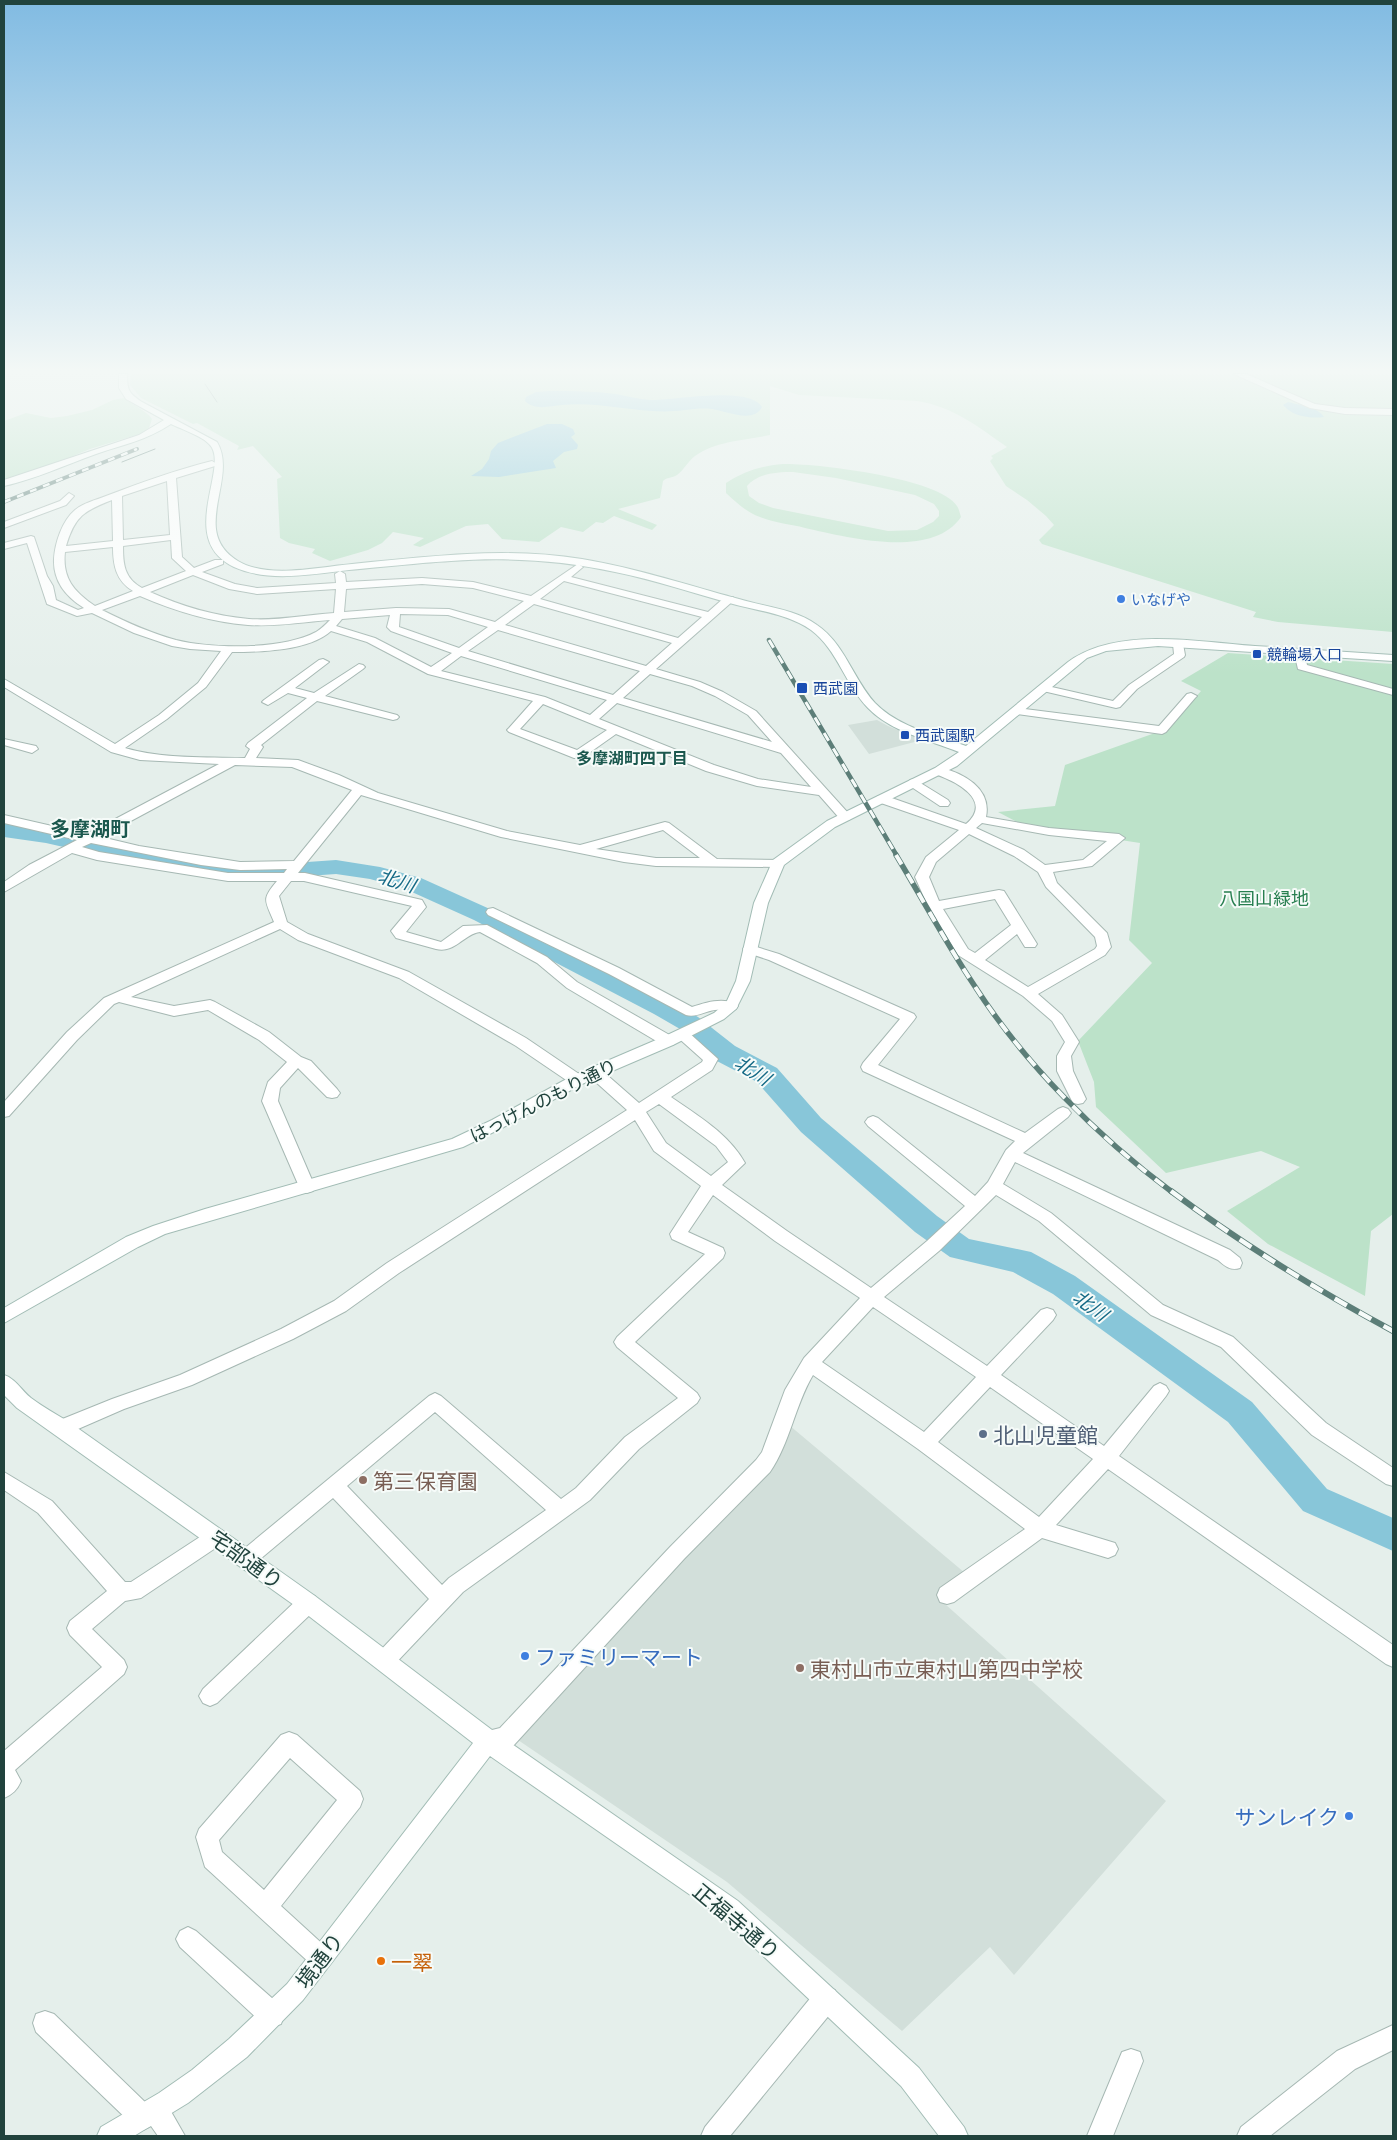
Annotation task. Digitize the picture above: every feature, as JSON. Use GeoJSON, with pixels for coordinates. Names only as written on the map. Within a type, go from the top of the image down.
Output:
{"type":"FeatureCollection","features":[{"type":"Feature","properties":{"kind":"street"},"geometry":{"type":"LineString","coordinates":[[4,483],[37,474]]}},
{"type":"Feature","properties":{"kind":"street"},"geometry":{"type":"LineString","coordinates":[[181,474],[117,495],[77,513],[60,550],[61,578],[78,598],[93,610],[132,629],[160,639],[189,645],[228,648],[292,644],[321,634],[339,615],[340,574]]}},
{"type":"Feature","properties":{"kind":"street"},"geometry":{"type":"LineString","coordinates":[[217,474],[211,504],[214,543],[224,556],[244,566],[273,572],[298,572],[466,557],[538,558],[606,567],[787,616],[810,626],[826,638],[875,708],[896,722],[967,751]]}},
{"type":"Feature","properties":{"kind":"street"},"geometry":{"type":"LineString","coordinates":[[171,477],[177,558],[193,572],[233,587],[271,591],[394,582],[473,585],[680,642]]}},
{"type":"Feature","properties":{"kind":"street"},"geometry":{"type":"LineString","coordinates":[[117,495],[118,566],[122,575],[131,586],[170,605],[228,620],[277,622],[396,611],[449,612],[707,688],[752,713],[845,817]]}},
{"type":"Feature","properties":{"kind":"street"},"geometry":{"type":"LineString","coordinates":[[4,524],[63,503],[69,496]]}},
{"type":"Feature","properties":{"kind":"street"},"geometry":{"type":"LineString","coordinates":[[60,550],[175,537]]}},
{"type":"Feature","properties":{"kind":"street"},"geometry":{"type":"LineString","coordinates":[[4,546],[32,539],[42,576],[48,586],[51,602],[77,613],[93,610],[219,562]]}},
{"type":"Feature","properties":{"kind":"street"},"geometry":{"type":"LineString","coordinates":[[432,672],[578,567]]}},
{"type":"Feature","properties":{"kind":"street"},"geometry":{"type":"LineString","coordinates":[[563,578],[710,616]]}},
{"type":"Feature","properties":{"kind":"street"},"geometry":{"type":"LineString","coordinates":[[592,719],[729,600]]}},
{"type":"Feature","properties":{"kind":"street"},"geometry":{"type":"LineString","coordinates":[[396,611],[392,627],[395,629],[460,652],[785,750]]}},
{"type":"Feature","properties":{"kind":"street"},"geometry":{"type":"LineString","coordinates":[[328,628],[372,640],[432,672],[541,699],[688,759],[733,775],[782,787],[823,792]]}},
{"type":"Feature","properties":{"kind":"street"},"geometry":{"type":"LineString","coordinates":[[5,684],[115,748],[140,756],[231,762],[294,763],[336,778],[358,790],[505,834],[643,861],[778,863],[831,824],[939,771],[1017,711],[1076,660],[1097,650],[1133,644],[1178,644],[1393,658]]}},
{"type":"Feature","properties":{"kind":"street"},"geometry":{"type":"LineString","coordinates":[[1043,688],[1116,705],[1133,687],[1180,655],[1178,644]]}},
{"type":"Feature","properties":{"kind":"street"},"geometry":{"type":"LineString","coordinates":[[115,748],[162,716],[202,685],[228,648]]}},
{"type":"Feature","properties":{"kind":"street"},"geometry":{"type":"LineString","coordinates":[[1299,652],[1302,667],[1393,692]]}},
{"type":"Feature","properties":{"kind":"street"},"geometry":{"type":"LineString","coordinates":[[268,702],[323,662]]}},
{"type":"Feature","properties":{"kind":"street"},"geometry":{"type":"LineString","coordinates":[[248,762],[257,747],[252,746],[315,697],[359,667]]}},
{"type":"Feature","properties":{"kind":"street"},"geometry":{"type":"LineString","coordinates":[[286,689],[393,718]]}},
{"type":"Feature","properties":{"kind":"street"},"geometry":{"type":"LineString","coordinates":[[1017,711],[1162,730],[1191,696]]}},
{"type":"Feature","properties":{"kind":"street"},"geometry":{"type":"LineString","coordinates":[[541,699],[513,730],[578,755],[616,729]]}},
{"type":"Feature","properties":{"kind":"street"},"geometry":{"type":"LineString","coordinates":[[4,742],[32,750]]}},
{"type":"Feature","properties":{"kind":"street"},"geometry":{"type":"LineString","coordinates":[[4,888],[34,868],[88,838],[231,762]]}},
{"type":"Feature","properties":{"kind":"street"},"geometry":{"type":"LineString","coordinates":[[939,771],[952,776],[977,792],[981,801],[979,818],[931,860],[922,877],[935,906],[963,952],[1028,993],[1057,1018],[1072,1042],[1064,1056],[1065,1071],[1078,1099]]}},
{"type":"Feature","properties":{"kind":"street"},"geometry":{"type":"LineString","coordinates":[[914,784],[944,803]]}},
{"type":"Feature","properties":{"kind":"street"},"geometry":{"type":"LineString","coordinates":[[358,790],[272,896],[272,901],[281,924],[303,937],[404,975],[521,1042],[577,1080]]}},
{"type":"Feature","properties":{"kind":"street"},"geometry":{"type":"LineString","coordinates":[[882,799],[966,828],[1019,853],[1043,869],[1048,874],[1050,884],[1102,936],[1104,947],[1100,952],[1028,993]]}},
{"type":"Feature","properties":{"kind":"street"},"geometry":{"type":"LineString","coordinates":[[979,818],[1023,829],[1119,838],[1087,864],[1043,869]]}},
{"type":"Feature","properties":{"kind":"street"},"geometry":{"type":"LineString","coordinates":[[4,819],[201,861],[292,870],[305,877],[333,885],[418,903],[419,907],[400,927],[398,933],[436,946],[445,946],[468,929],[482,928],[537,957],[572,985],[678,1036],[711,1059],[707,1066],[393,1268],[340,1306],[226,1363],[186,1380],[118,1404],[62,1428]]}},
{"type":"Feature","properties":{"kind":"street"},"geometry":{"type":"LineString","coordinates":[[582,848],[665,826],[713,862]]}},
{"type":"Feature","properties":{"kind":"street"},"geometry":{"type":"LineString","coordinates":[[70,848],[97,856],[228,878],[292,870]]}},
{"type":"Feature","properties":{"kind":"street","name":"はっけんのもり通り"},"geometry":{"type":"LineString","coordinates":[[4,1316],[132,1242],[150,1234],[205,1215],[457,1143],[497,1124],[577,1080],[702,1025],[723,1013],[731,1006],[743,982],[762,903],[778,863]]}},
{"type":"Feature","properties":{"kind":"street"},"geometry":{"type":"LineString","coordinates":[[935,906],[998,894],[1030,944]]}},
{"type":"Feature","properties":{"kind":"street"},"geometry":{"type":"LineString","coordinates":[[493,912],[614,971],[691,1012],[714,1005],[731,1006]]}},
{"type":"Feature","properties":{"kind":"street"},"geometry":{"type":"LineString","coordinates":[[4,1112],[72,1036],[109,1001],[281,924]]}},
{"type":"Feature","properties":{"kind":"street"},"geometry":{"type":"LineString","coordinates":[[976,960],[1018,926]]}},
{"type":"Feature","properties":{"kind":"street"},"geometry":{"type":"LineString","coordinates":[[750,949],[774,957],[909,1016],[868,1067],[1026,1140]]}},
{"type":"Feature","properties":{"kind":"street"},"geometry":{"type":"LineString","coordinates":[[118,997],[135,1003],[174,1011],[210,1004],[264,1036],[296,1061],[306,1065],[332,1093]]}},
{"type":"Feature","properties":{"kind":"street"},"geometry":{"type":"LineString","coordinates":[[296,1061],[273,1086],[270,1101],[306,1187]]}},
{"type":"Feature","properties":{"kind":"street"},"geometry":{"type":"LineString","coordinates":[[594,1072],[637,1110],[660,1147],[780,1236],[990,1377],[1393,1656]]}},
{"type":"Feature","properties":{"kind":"street"},"geometry":{"type":"LineString","coordinates":[[384,1661],[456,1585],[583,1494],[632,1443],[691,1398],[623,1342],[717,1253],[678,1234],[711,1185],[736,1163],[722,1142],[659,1096]]}},
{"type":"Feature","properties":{"kind":"street"},"geometry":{"type":"LineString","coordinates":[[488,1741],[506,1737],[670,1560],[763,1466],[770,1456],[794,1390],[810,1363],[872,1297],[949,1232],[976,1206],[994,1186],[1012,1154],[1026,1140],[1063,1113]]}},
{"type":"Feature","properties":{"kind":"street"},"geometry":{"type":"LineString","coordinates":[[873,1122],[976,1206]]}},
{"type":"Feature","properties":{"kind":"street"},"geometry":{"type":"LineString","coordinates":[[1012,1154],[1224,1255],[1234,1263]]}},
{"type":"Feature","properties":{"kind":"street"},"geometry":{"type":"LineString","coordinates":[[994,1186],[1045,1217],[1157,1310],[1227,1342],[1318,1429],[1393,1478]]}},
{"type":"Feature","properties":{"kind":"street"},"geometry":{"type":"LineString","coordinates":[[925,1443],[990,1377],[1047,1315]]}},
{"type":"Feature","properties":{"kind":"street"},"geometry":{"type":"LineString","coordinates":[[810,1363],[925,1443],[1040,1529],[1108,1549]]}},
{"type":"Feature","properties":{"kind":"street","name":"宅部通り"},"geometry":{"type":"LineString","coordinates":[[4,1382],[11,1392],[28,1406],[62,1428],[308,1603],[488,1741]]}},
{"type":"Feature","properties":{"kind":"street"},"geometry":{"type":"LineString","coordinates":[[947,1595],[1040,1529],[1106,1458],[1160,1390]]}},
{"type":"Feature","properties":{"kind":"street"},"geometry":{"type":"LineString","coordinates":[[246,1559],[435,1401],[560,1511]]}},
{"type":"Feature","properties":{"kind":"street"},"geometry":{"type":"LineString","coordinates":[[4,1480],[45,1507],[121,1592]]}},
{"type":"Feature","properties":{"kind":"street"},"geometry":{"type":"LineString","coordinates":[[334,1486],[442,1599]]}},
{"type":"Feature","properties":{"kind":"street"},"geometry":{"type":"LineString","coordinates":[[4,1765],[117,1667],[77,1628],[121,1592],[134,1591],[216,1537]]}},
{"type":"Feature","properties":{"kind":"street"},"geometry":{"type":"LineString","coordinates":[[210,1696],[308,1603]]}},
{"type":"Feature","properties":{"kind":"street","name":"境通り"},"geometry":{"type":"LineString","coordinates":[[110,2136],[150,2113],[202,2078],[295,1992],[320,1957],[488,1741]]}},
{"type":"Feature","properties":{"kind":"street","name":"正福寺通り"},"geometry":{"type":"LineString","coordinates":[[488,1741],[730,1909],[910,2077],[955,2136]]}},
{"type":"Feature","properties":{"kind":"street"},"geometry":{"type":"LineString","coordinates":[[266,1906],[352,1799],[289,1743],[207,1837],[214,1859],[320,1957]]}},
{"type":"Feature","properties":{"kind":"street"},"geometry":{"type":"LineString","coordinates":[[4,1775],[10,1781],[4,1787]]}},
{"type":"Feature","properties":{"kind":"street"},"geometry":{"type":"LineString","coordinates":[[188,1938],[272,2015]]}},
{"type":"Feature","properties":{"kind":"street"},"geometry":{"type":"LineString","coordinates":[[714,2136],[826,1999]]}},
{"type":"Feature","properties":{"kind":"street"},"geometry":{"type":"LineString","coordinates":[[45,2023],[150,2113],[172,2136]]}},
{"type":"Feature","properties":{"kind":"street"},"geometry":{"type":"LineString","coordinates":[[1250,2136],[1346,2060],[1393,2037]]}},
{"type":"Feature","properties":{"kind":"street"},"geometry":{"type":"LineString","coordinates":[[1100,2136],[1131,2062]]}},
{"type":"Feature","properties":{"kind":"shaded area"},"geometry":{"type":"Polygon","coordinates":[[[877,720],[922,740],[869,754],[848,725],[877,720]]]}},
{"type":"Feature","properties":{"kind":"shaded area","name":"東村山市立東村山第四中学校"},"geometry":{"type":"Polygon","coordinates":[[[789,1425],[965,1573],[936,1596],[1166,1801],[1014,1975],[990,1947],[902,2031],[727,1882],[518,1740],[789,1425]]]}},
{"type":"Feature","properties":{"kind":"green space"},"geometry":{"type":"Polygon","coordinates":[[[4,474],[29,474],[4,481],[4,474]]]}},
{"type":"Feature","properties":{"kind":"green space"},"geometry":{"type":"Polygon","coordinates":[[[279,474],[678,474],[663,481],[660,498],[618,509],[657,525],[652,530],[614,516],[603,523],[596,522],[583,532],[561,527],[539,542],[502,539],[488,524],[466,526],[420,547],[413,545],[424,538],[393,532],[382,543],[368,550],[330,561],[312,553],[315,549],[289,543],[280,538],[277,479],[282,477],[279,474]]]}},
{"type":"Feature","properties":{"kind":"green space"},"geometry":{"type":"Polygon","coordinates":[[[743,474],[769,474],[757,478],[747,486],[749,496],[759,503],[773,508],[888,531],[917,530],[933,522],[939,516],[939,511],[934,504],[915,495],[836,478],[806,474],[875,474],[927,487],[946,496],[957,506],[961,517],[948,530],[930,538],[910,542],[865,540],[776,522],[755,515],[738,504],[726,493],[726,483],[743,474]]]}},
{"type":"Feature","properties":{"kind":"green space"},"geometry":{"type":"Polygon","coordinates":[[[998,474],[1393,474],[1393,632],[1278,622],[1253,617],[1256,612],[1042,544],[1039,540],[1054,525],[1027,500],[1006,486],[998,474]]]}},
{"type":"Feature","properties":{"kind":"green space","name":"八国山緑地"},"geometry":{"type":"Polygon","coordinates":[[[1228,653],[1393,664],[1393,1214],[1371,1231],[1365,1296],[1268,1244],[1227,1211],[1300,1167],[1261,1151],[1166,1173],[1096,1107],[1094,1082],[1078,1041],[1152,963],[1129,940],[1140,843],[1023,825],[998,812],[1055,806],[1065,765],[1169,728],[1201,691],[1181,681],[1228,653]]]}},
{"type":"Feature","properties":{"kind":"water"},"geometry":{"type":"Polygon","coordinates":[[[474,474],[519,474],[499,477],[471,476],[474,474]]]}},
{"type":"Feature","properties":{"kind":"waterway","name":"北川"},"geometry":{"type":"LineString","coordinates":[[4,830],[46,836],[125,854],[235,874],[336,867],[372,872],[412,883],[483,915],[663,1008],[689,1023],[725,1053],[767,1075],[811,1125],[926,1224],[961,1249],[1020,1261],[1064,1285],[1240,1412],[1315,1500],[1393,1535]]}},
{"type":"Feature","properties":{"kind":"railway"},"geometry":{"type":"LineString","coordinates":[[4,502],[75,474]]}},
{"type":"Feature","properties":{"kind":"railway"},"geometry":{"type":"LineString","coordinates":[[769,640],[897,856]]}},
{"type":"Feature","properties":{"kind":"railway"},"geometry":{"type":"LineString","coordinates":[[896,855],[964,969],[1016,1043],[1090,1123],[1144,1171],[1172,1192]]}},
{"type":"Feature","properties":{"kind":"railway"},"geometry":{"type":"LineString","coordinates":[[1171,1191],[1279,1265],[1393,1331]]}},
{"type":"Feature","properties":{"kind":"place","name":"いなげや"},"geometry":{"type":"Point","coordinates":[1121,599]}},
{"type":"Feature","properties":{"kind":"place","name":"競輪場入口"},"geometry":{"type":"Point","coordinates":[1257,654]}},
{"type":"Feature","properties":{"kind":"place","name":"西武園"},"geometry":{"type":"Point","coordinates":[802,688]}},
{"type":"Feature","properties":{"kind":"place","name":"西武園駅"},"geometry":{"type":"Point","coordinates":[905,735]}},
{"type":"Feature","properties":{"kind":"place","name":"北山児童館"},"geometry":{"type":"Point","coordinates":[983,1434]}},
{"type":"Feature","properties":{"kind":"place","name":"第三保育園"},"geometry":{"type":"Point","coordinates":[363,1480]}},
{"type":"Feature","properties":{"kind":"place","name":"ファミリーマート"},"geometry":{"type":"Point","coordinates":[525,1656]}},
{"type":"Feature","properties":{"kind":"place","name":"東村山市立東村山第四中学校"},"geometry":{"type":"Point","coordinates":[800,1668]}},
{"type":"Feature","properties":{"kind":"place","name":"サンレイク"},"geometry":{"type":"Point","coordinates":[1349,1816]}},
{"type":"Feature","properties":{"kind":"place","name":"一翠"},"geometry":{"type":"Point","coordinates":[381,1961]}},
{"type":"Feature","properties":{"kind":"district","name":"多摩湖町四丁目"},"geometry":{"type":"Point","coordinates":[632,757]}},
{"type":"Feature","properties":{"kind":"district","name":"多摩湖町"},"geometry":{"type":"Point","coordinates":[90,828]}}]}
